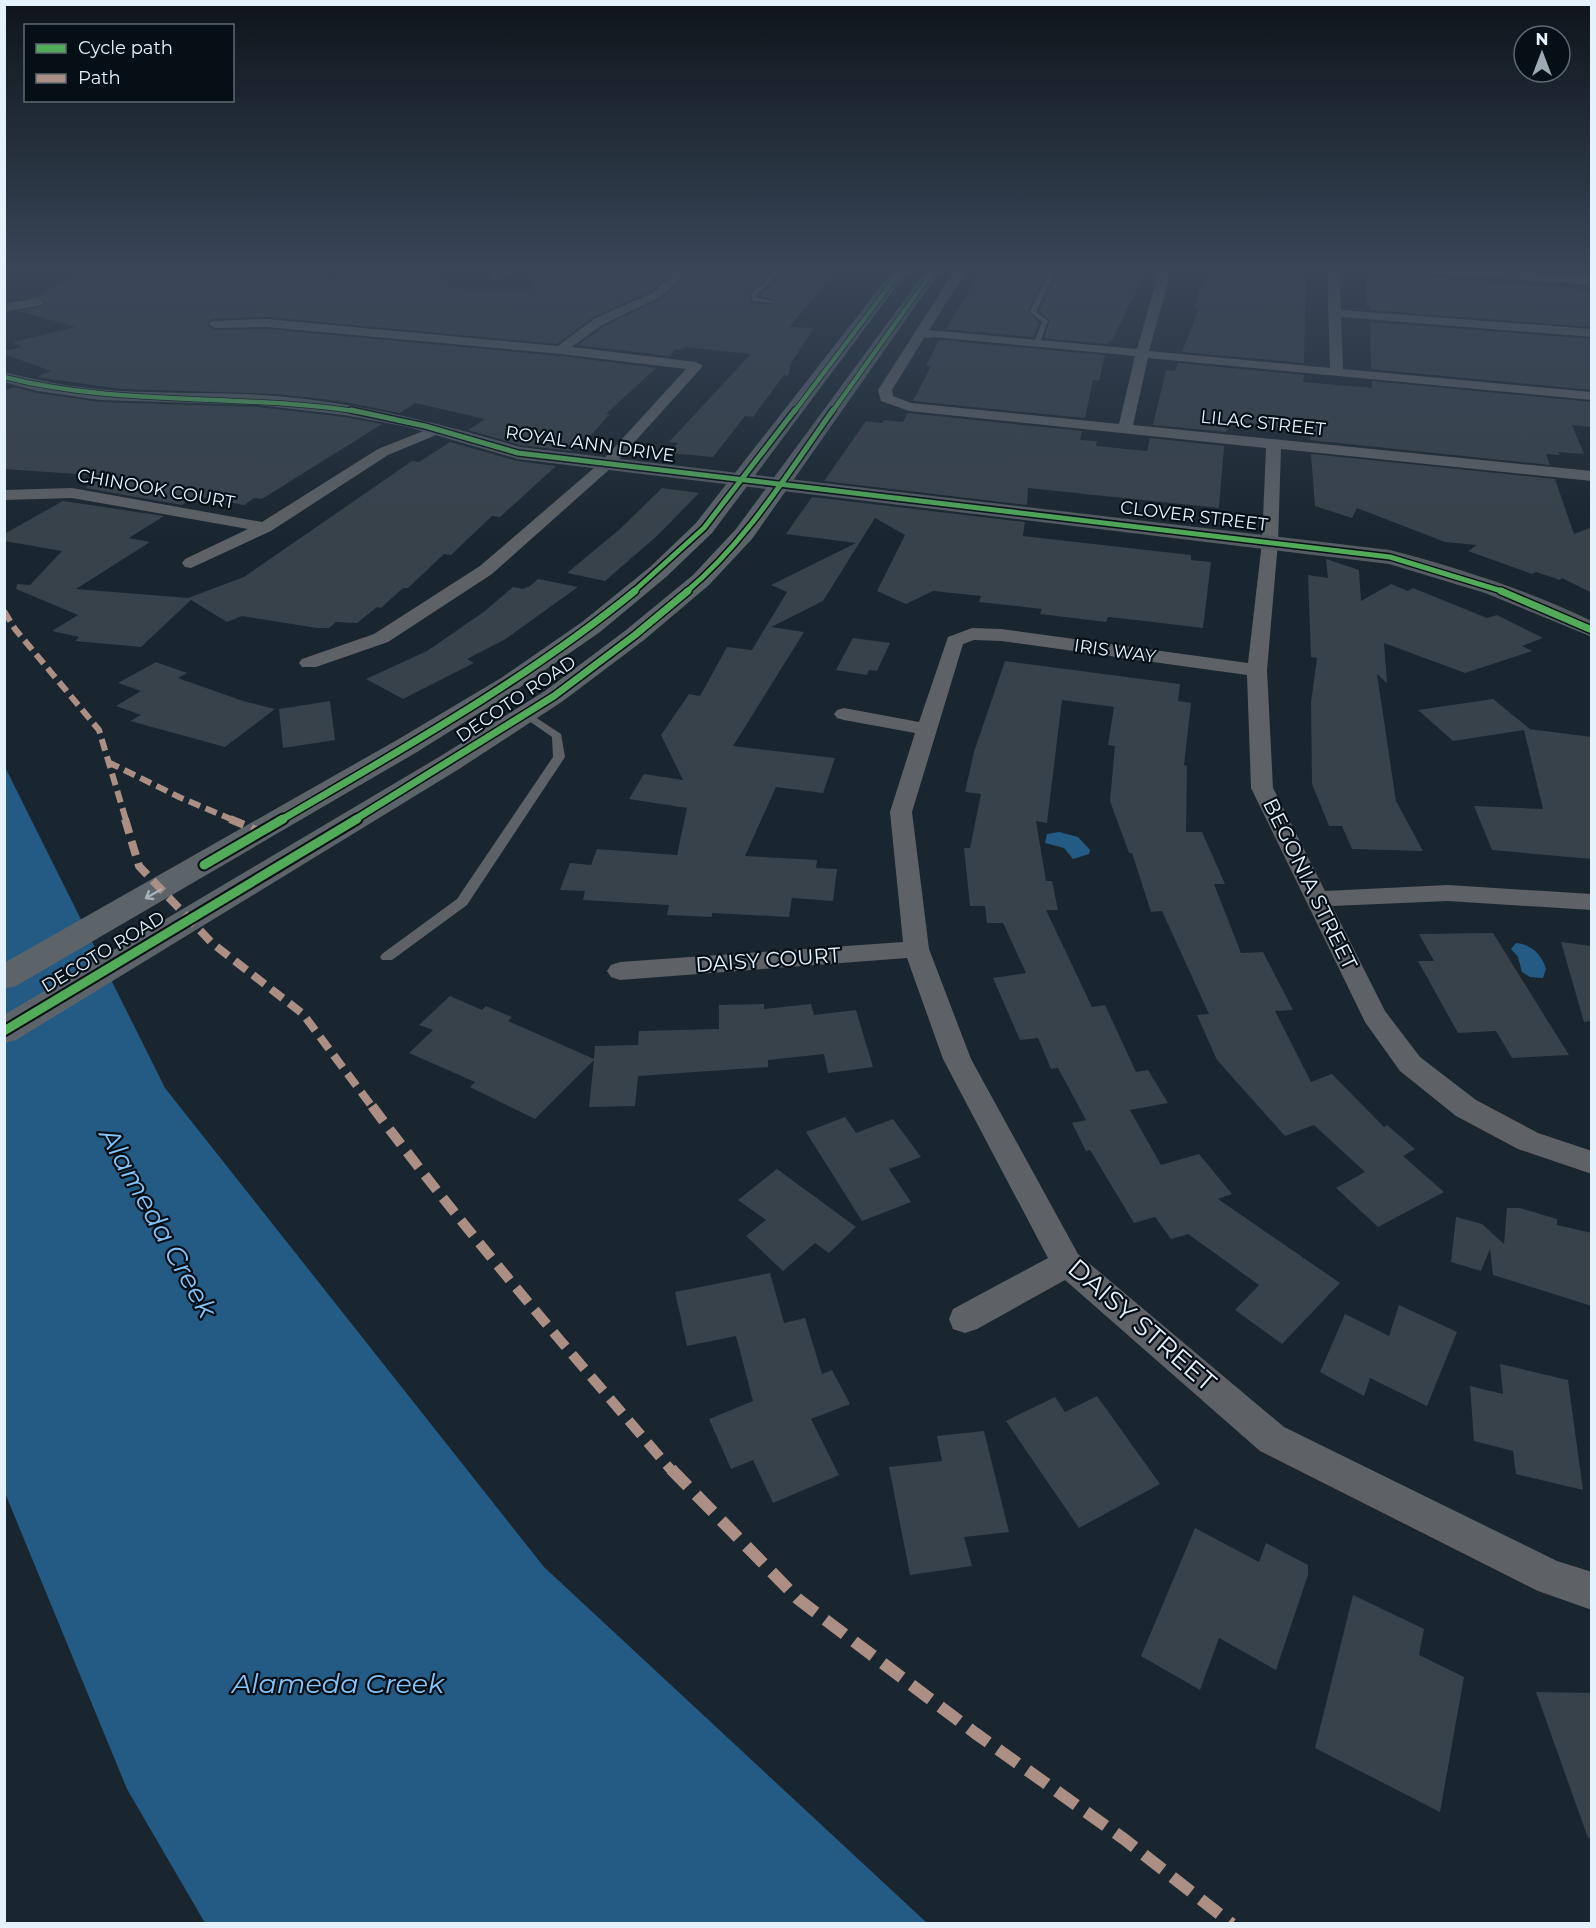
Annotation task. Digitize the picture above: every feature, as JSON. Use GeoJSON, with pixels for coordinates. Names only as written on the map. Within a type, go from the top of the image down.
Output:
{"type":"FeatureCollection","features":[{"type":"Feature","properties":{"kind":"main road","name":"DECOTO ROAD"},"geometry":{"type":"LineString","coordinates":[[4,978],[204,865],[491,695],[591,627],[658,572],[705,528],[835,358]]}},
{"type":"Feature","properties":{"kind":"main road","name":"DECOTO ROAD"},"geometry":{"type":"LineString","coordinates":[[4,1031],[526,714],[554,696],[635,635],[701,580],[744,534],[871,358]]}},
{"type":"Feature","properties":{"kind":"street"},"geometry":{"type":"LineString","coordinates":[[309,663],[381,638],[486,570],[606,465],[696,366],[628,358]]}},
{"type":"Feature","properties":{"kind":"street","name":"LILAC STREET"},"geometry":{"type":"LineString","coordinates":[[906,358],[885,390],[886,398],[909,407],[1592,476]]}},
{"type":"Feature","properties":{"kind":"street"},"geometry":{"type":"LineString","coordinates":[[1125,428],[1141,358]]}},
{"type":"Feature","properties":{"kind":"street"},"geometry":{"type":"LineString","coordinates":[[1183,358],[1592,396]]}},
{"type":"Feature","properties":{"kind":"street"},"geometry":{"type":"LineString","coordinates":[[1337,358],[1337,373]]}},
{"type":"Feature","properties":{"kind":"street","name":"ROYAL ANN DRIVE"},"geometry":{"type":"LineString","coordinates":[[4,377],[67,393],[100,396],[260,400],[350,410],[396,419],[518,453],[781,485]]}},
{"type":"Feature","properties":{"kind":"street","name":"CHINOOK COURT"},"geometry":{"type":"LineString","coordinates":[[191,563],[265,527],[383,452],[436,430]]}},
{"type":"Feature","properties":{"kind":"street","name":"BEGONIA STREET"},"geometry":{"type":"LineString","coordinates":[[1274,444],[1270,542],[1257,670],[1263,788],[1374,1015],[1410,1064],[1466,1108],[1528,1141],[1592,1163]]}},
{"type":"Feature","properties":{"kind":"street","name":"CLOVER STREET"},"geometry":{"type":"LineString","coordinates":[[781,485],[1390,557],[1454,573],[1547,608],[1592,630]]}},
{"type":"Feature","properties":{"kind":"street","name":"CHINOOK COURT"},"geometry":{"type":"LineString","coordinates":[[4,495],[72,493],[265,527]]}},
{"type":"Feature","properties":{"kind":"street","name":"IRIS WAY"},"geometry":{"type":"LineString","coordinates":[[972,634],[1257,670]]}},
{"type":"Feature","properties":{"kind":"street","name":"DAISY STREET"},"geometry":{"type":"LineString","coordinates":[[972,634],[955,642],[902,812],[916,949],[957,1059],[1066,1263],[1272,1438],[1551,1578],[1592,1590]]}},
{"type":"Feature","properties":{"kind":"street"},"geometry":{"type":"LineString","coordinates":[[844,714],[926,729]]}},
{"type":"Feature","properties":{"kind":"street"},"geometry":{"type":"LineString","coordinates":[[1316,898],[1448,893],[1592,902]]}},
{"type":"Feature","properties":{"kind":"street","name":"DAISY COURT"},"geometry":{"type":"LineString","coordinates":[[620,971],[916,949]]}},
{"type":"Feature","properties":{"kind":"street"},"geometry":{"type":"LineString","coordinates":[[965,1319],[1066,1263]]}},
{"type":"Feature","properties":{"kind":"lane"},"geometry":{"type":"LineString","coordinates":[[387,957],[462,902],[559,757],[557,736],[526,714]]}},
{"type":"Feature","properties":{"kind":"water","name":"Alameda Creek"},"geometry":{"type":"Polygon","coordinates":[[[4,765],[165,1088],[544,1567],[927,1923],[205,1923],[127,1789],[5,1493],[4,765]]]}},
{"type":"Feature","properties":{"kind":"water"},"geometry":{"type":"Polygon","coordinates":[[[1059,832],[1078,837],[1090,850],[1089,854],[1073,859],[1064,848],[1045,843],[1047,834],[1059,832]]]}},
{"type":"Feature","properties":{"kind":"water"},"geometry":{"type":"Polygon","coordinates":[[[1516,943],[1531,948],[1539,955],[1546,969],[1543,978],[1530,977],[1522,972],[1518,957],[1511,949],[1516,943]]]}},
{"type":"Feature","properties":{"kind":"building"},"geometry":{"type":"Polygon","coordinates":[[[15,358],[577,358],[656,368],[606,414],[610,414],[588,438],[585,437],[571,451],[520,445],[468,430],[485,419],[415,403],[400,413],[339,401],[276,394],[120,389],[37,377],[51,371],[15,358]]]}},
{"type":"Feature","properties":{"kind":"building"},"geometry":{"type":"Polygon","coordinates":[[[747,358],[794,358],[788,376],[784,375],[753,417],[745,416],[713,457],[670,453],[678,443],[669,442],[747,358]]]}},
{"type":"Feature","properties":{"kind":"building"},"geometry":{"type":"Polygon","coordinates":[[[930,358],[1104,358],[1099,381],[1093,380],[1085,418],[913,401],[931,366],[926,366],[930,358]]]}},
{"type":"Feature","properties":{"kind":"building"},"geometry":{"type":"Polygon","coordinates":[[[1248,358],[1304,358],[1304,363],[1248,358]]]}},
{"type":"Feature","properties":{"kind":"building"},"geometry":{"type":"Polygon","coordinates":[[[1371,358],[1592,358],[1592,390],[1371,369],[1371,358]]]}},
{"type":"Feature","properties":{"kind":"building"},"geometry":{"type":"Polygon","coordinates":[[[1178,363],[1304,375],[1303,382],[1372,388],[1372,381],[1592,402],[1592,427],[1572,425],[1584,454],[1558,452],[1560,455],[1546,454],[1550,465],[1310,440],[1309,431],[1229,420],[1227,432],[1153,425],[1166,370],[1175,371],[1178,363]]]}},
{"type":"Feature","properties":{"kind":"building"},"geometry":{"type":"Polygon","coordinates":[[[14,387],[37,393],[100,402],[258,407],[382,424],[262,499],[254,498],[244,505],[196,496],[182,505],[85,488],[106,476],[4,469],[4,391],[14,387]]]}},
{"type":"Feature","properties":{"kind":"building"},"geometry":{"type":"Polygon","coordinates":[[[908,413],[1082,431],[1080,440],[1097,441],[1096,446],[1147,451],[1150,438],[1224,446],[1219,508],[1028,488],[1027,505],[824,481],[866,421],[903,422],[908,413]]]}},
{"type":"Feature","properties":{"kind":"building"},"geometry":{"type":"Polygon","coordinates":[[[450,442],[517,461],[556,466],[500,517],[492,516],[451,555],[444,554],[408,588],[403,588],[381,608],[377,607],[357,623],[336,622],[329,628],[317,628],[242,616],[227,622],[191,600],[141,647],[75,641],[79,637],[52,631],[78,615],[16,589],[17,584],[30,585],[62,551],[4,541],[4,534],[63,501],[164,516],[129,538],[150,542],[76,589],[188,598],[244,577],[412,461],[419,462],[450,442]]]}},
{"type":"Feature","properties":{"kind":"building"},"geometry":{"type":"Polygon","coordinates":[[[1311,454],[1555,479],[1574,534],[1592,527],[1592,593],[1562,578],[1560,580],[1536,572],[1532,574],[1468,551],[1477,545],[1445,542],[1357,508],[1352,518],[1315,506],[1311,454]]]}},
{"type":"Feature","properties":{"kind":"building"},"geometry":{"type":"Polygon","coordinates":[[[662,488],[699,493],[657,536],[605,581],[567,573],[620,529],[662,488]]]}},
{"type":"Feature","properties":{"kind":"building"},"geometry":{"type":"Polygon","coordinates":[[[812,497],[1025,522],[1023,536],[1191,555],[1191,560],[1211,562],[1203,628],[1108,617],[1106,622],[1040,614],[1042,609],[979,602],[981,596],[933,591],[906,604],[877,591],[905,535],[875,518],[823,601],[771,627],[804,632],[733,746],[835,758],[823,793],[776,787],[745,856],[817,860],[816,868],[837,869],[833,901],[792,898],[789,917],[712,913],[712,917],[667,915],[669,905],[583,900],[585,891],[560,890],[570,863],[591,865],[597,849],[677,855],[687,808],[629,799],[644,774],[683,780],[661,735],[689,694],[700,696],[727,647],[752,650],[787,592],[771,585],[856,543],[786,534],[812,497]]]}},
{"type":"Feature","properties":{"kind":"building"},"geometry":{"type":"Polygon","coordinates":[[[1326,559],[1359,570],[1361,601],[1391,584],[1408,591],[1413,588],[1487,618],[1497,615],[1543,638],[1522,646],[1532,651],[1465,673],[1384,643],[1387,683],[1377,674],[1396,801],[1423,851],[1352,849],[1342,826],[1329,826],[1312,784],[1311,702],[1317,658],[1311,657],[1308,575],[1328,578],[1326,559]]]}},
{"type":"Feature","properties":{"kind":"building"},"geometry":{"type":"Polygon","coordinates":[[[538,579],[578,587],[504,640],[467,659],[474,663],[403,699],[366,679],[427,651],[485,611],[513,587],[523,589],[538,579]]]}},
{"type":"Feature","properties":{"kind":"building"},"geometry":{"type":"Polygon","coordinates":[[[853,638],[890,643],[877,671],[869,670],[867,675],[836,670],[853,638]]]}},
{"type":"Feature","properties":{"kind":"building"},"geometry":{"type":"Polygon","coordinates":[[[1005,661],[1180,684],[1178,701],[1191,703],[1184,765],[1187,766],[1186,832],[1202,832],[1225,884],[1214,884],[1241,953],[1263,952],[1293,1010],[1275,1011],[1311,1082],[1332,1074],[1384,1127],[1387,1125],[1415,1149],[1403,1156],[1444,1192],[1378,1227],[1336,1188],[1365,1172],[1314,1125],[1285,1136],[1217,1060],[1197,1015],[1209,1014],[1162,911],[1151,912],[1132,853],[1129,853],[1110,801],[1115,746],[1108,745],[1114,707],[1062,700],[1047,823],[1036,821],[1046,881],[1052,881],[1058,910],[1046,910],[1092,1007],[1105,1005],[1136,1072],[1148,1070],[1168,1103],[1130,1110],[1161,1165],[1199,1154],[1232,1194],[1218,1199],[1340,1283],[1282,1344],[1235,1310],[1259,1285],[1188,1234],[1171,1239],[1155,1217],[1134,1223],[1090,1150],[1086,1151],[1072,1123],[1086,1120],[1058,1068],[1051,1069],[1038,1038],[1020,1040],[993,978],[1026,973],[1003,923],[987,923],[985,906],[970,906],[964,848],[970,848],[981,794],[965,792],[974,752],[1005,661]]]}},
{"type":"Feature","properties":{"kind":"building"},"geometry":{"type":"Polygon","coordinates":[[[156,662],[187,673],[178,678],[243,701],[275,709],[225,747],[130,721],[141,715],[116,706],[141,691],[118,683],[156,662]]]}},
{"type":"Feature","properties":{"kind":"building"},"geometry":{"type":"Polygon","coordinates":[[[1493,699],[1530,729],[1528,729],[1592,737],[1592,859],[1492,850],[1474,806],[1543,809],[1524,730],[1453,741],[1418,710],[1493,699]]]}},
{"type":"Feature","properties":{"kind":"building"},"geometry":{"type":"Polygon","coordinates":[[[330,701],[335,740],[283,748],[279,709],[330,701]]]}},
{"type":"Feature","properties":{"kind":"building"},"geometry":{"type":"Polygon","coordinates":[[[1493,933],[1569,1055],[1512,1058],[1496,1031],[1458,1033],[1418,961],[1434,961],[1419,934],[1493,933]]]}},
{"type":"Feature","properties":{"kind":"building"},"geometry":{"type":"Polygon","coordinates":[[[1561,942],[1592,946],[1592,1021],[1584,1022],[1561,942]]]}},
{"type":"Feature","properties":{"kind":"building"},"geometry":{"type":"Polygon","coordinates":[[[450,996],[482,1010],[486,1006],[512,1017],[508,1021],[594,1059],[595,1046],[638,1045],[639,1031],[719,1029],[719,1005],[764,1004],[764,1009],[811,1004],[814,1015],[856,1010],[873,1067],[828,1073],[824,1054],[768,1060],[768,1067],[638,1076],[635,1106],[589,1107],[594,1060],[535,1119],[470,1087],[475,1082],[409,1053],[433,1030],[419,1025],[450,996]]]}},
{"type":"Feature","properties":{"kind":"building"},"geometry":{"type":"Polygon","coordinates":[[[845,1117],[856,1133],[893,1119],[921,1157],[889,1169],[911,1202],[862,1221],[806,1132],[845,1117]]]}},
{"type":"Feature","properties":{"kind":"building"},"geometry":{"type":"Polygon","coordinates":[[[777,1169],[856,1227],[829,1253],[815,1243],[783,1271],[746,1236],[766,1220],[738,1200],[777,1169]]]}},
{"type":"Feature","properties":{"kind":"building"},"geometry":{"type":"Polygon","coordinates":[[[1507,1208],[1520,1208],[1557,1219],[1557,1225],[1592,1233],[1592,1306],[1493,1275],[1490,1249],[1481,1271],[1451,1262],[1456,1217],[1482,1224],[1504,1244],[1507,1208]]]}},
{"type":"Feature","properties":{"kind":"building"},"geometry":{"type":"Polygon","coordinates":[[[770,1273],[784,1323],[805,1318],[822,1374],[832,1370],[850,1404],[811,1419],[839,1475],[773,1503],[753,1460],[731,1469],[709,1419],[753,1401],[736,1336],[687,1346],[675,1292],[770,1273]]]}},
{"type":"Feature","properties":{"kind":"building"},"geometry":{"type":"Polygon","coordinates":[[[1399,1305],[1457,1332],[1427,1406],[1370,1378],[1364,1396],[1320,1372],[1345,1314],[1389,1336],[1399,1305]]]}},
{"type":"Feature","properties":{"kind":"building"},"geometry":{"type":"Polygon","coordinates":[[[1500,1364],[1568,1380],[1583,1490],[1516,1474],[1513,1451],[1474,1441],[1470,1386],[1503,1394],[1500,1364]]]}},
{"type":"Feature","properties":{"kind":"building"},"geometry":{"type":"Polygon","coordinates":[[[1097,1396],[1160,1484],[1079,1528],[1006,1421],[1055,1397],[1065,1412],[1097,1396]]]}},
{"type":"Feature","properties":{"kind":"building"},"geometry":{"type":"Polygon","coordinates":[[[984,1431],[1009,1532],[964,1537],[972,1566],[910,1575],[889,1467],[942,1461],[937,1436],[984,1431]]]}},
{"type":"Feature","properties":{"kind":"building"},"geometry":{"type":"Polygon","coordinates":[[[1195,1528],[1259,1562],[1266,1543],[1308,1565],[1308,1575],[1276,1670],[1219,1638],[1200,1690],[1141,1656],[1195,1528]]]}},
{"type":"Feature","properties":{"kind":"building"},"geometry":{"type":"Polygon","coordinates":[[[1353,1595],[1424,1629],[1419,1655],[1464,1677],[1440,1812],[1315,1748],[1353,1595]]]}},
{"type":"Feature","properties":{"kind":"building"},"geometry":{"type":"Polygon","coordinates":[[[1536,1692],[1592,1693],[1592,1837],[1588,1838],[1536,1692]]]}},
{"type":"Feature","properties":{"kind":"marked path"},"geometry":{"type":"LineString","coordinates":[[4,611],[15,629],[99,730],[139,866],[212,943],[303,1014],[427,1180],[540,1318],[687,1488],[798,1599],[975,1733],[1124,1839],[1232,1924]]}},
{"type":"Feature","properties":{"kind":"marked path"},"geometry":{"type":"LineString","coordinates":[[108,762],[179,797],[261,832]]}},
{"type":"Feature","properties":{"kind":"cycle path"},"geometry":{"type":"LineString","coordinates":[[204,865],[510,683],[591,627],[658,572],[704,528],[835,358]]}},
{"type":"Feature","properties":{"kind":"cycle path"},"geometry":{"type":"LineString","coordinates":[[4,1031],[449,763],[554,696],[635,635],[701,580],[744,534],[870,358]]}},
{"type":"Feature","properties":{"kind":"cycle path"},"geometry":{"type":"LineString","coordinates":[[4,377],[100,395],[258,400],[327,407],[410,422],[518,453],[1390,557],[1493,588],[1543,607],[1592,630]]}}]}
